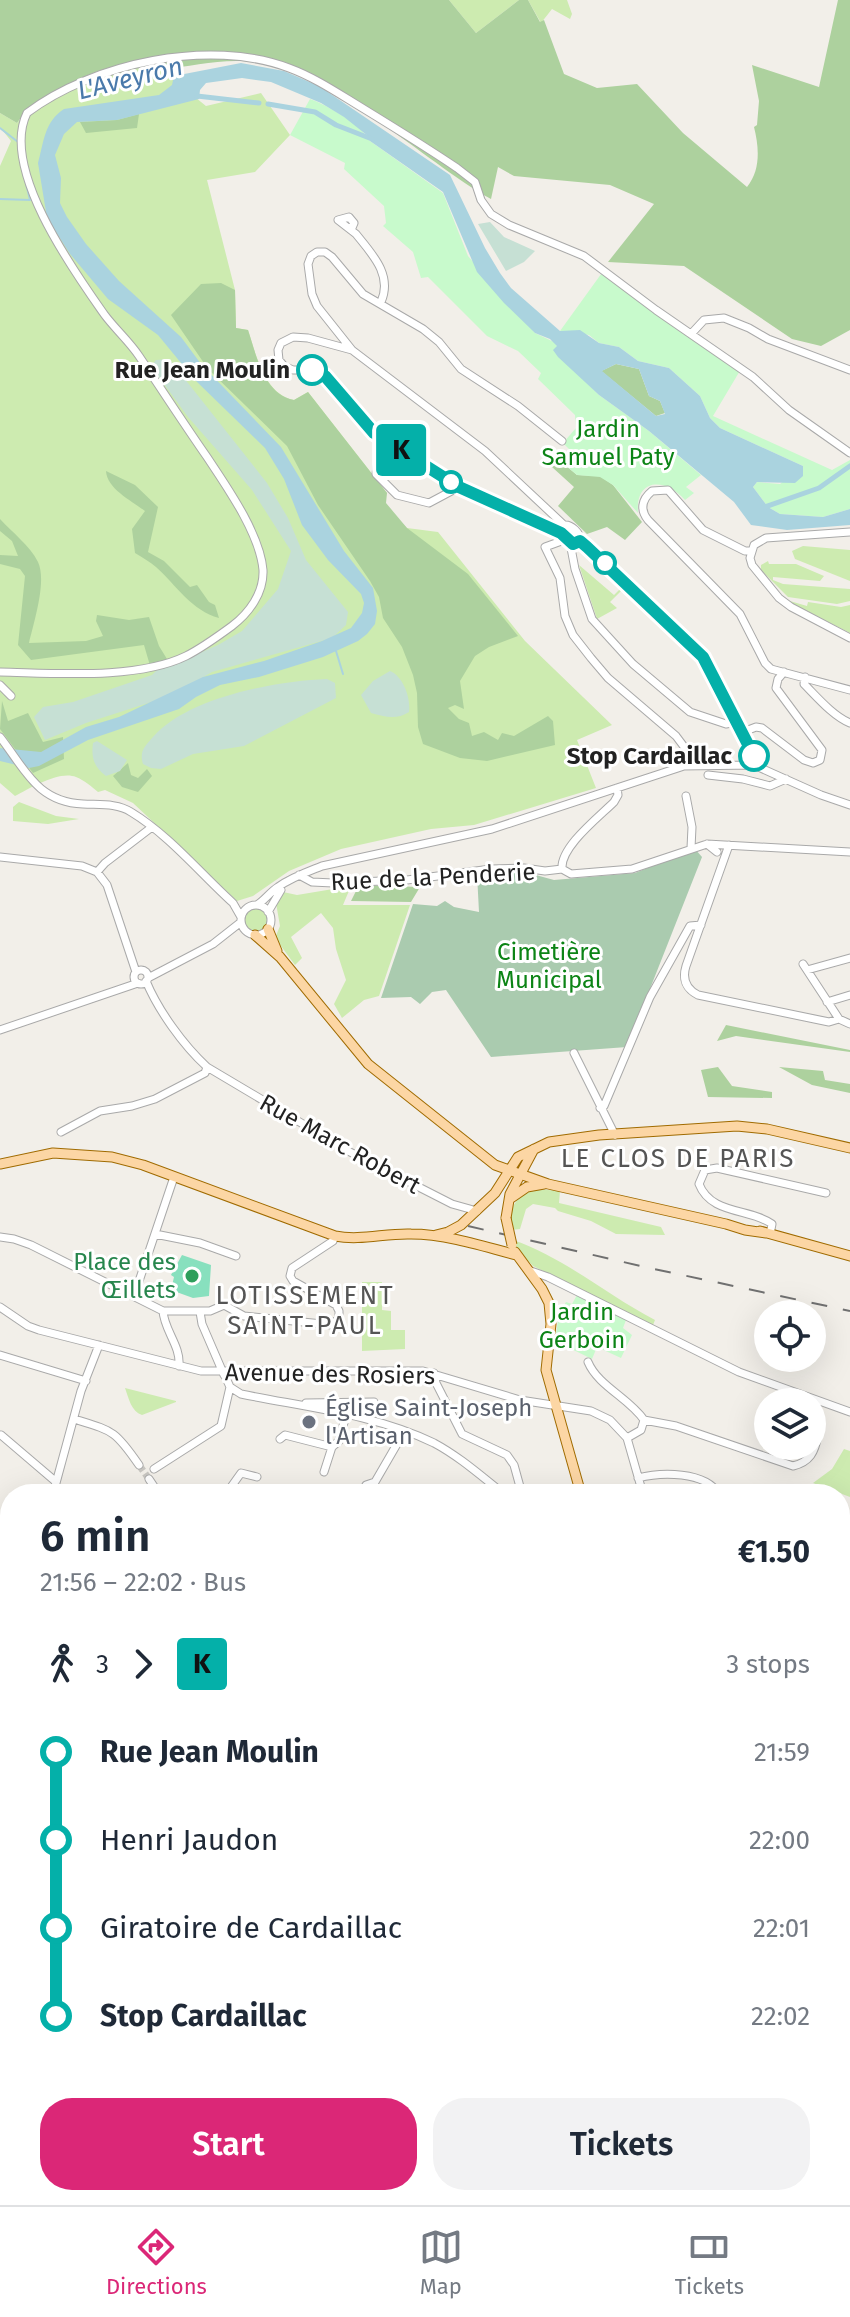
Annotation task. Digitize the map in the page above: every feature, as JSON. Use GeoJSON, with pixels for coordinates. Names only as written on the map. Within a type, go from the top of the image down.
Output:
{"type":"FeatureCollection","features":[{"type":"Feature","properties":{"kind":"main road"},"geometry":{"type":"LineString","coordinates":[[268,929],[280,957]]}},
{"type":"Feature","properties":{"kind":"main road"},"geometry":{"type":"LineString","coordinates":[[251,933],[280,957],[368,1064],[511,1175],[850,1253]]}},
{"type":"Feature","properties":{"kind":"main road"},"geometry":{"type":"LineString","coordinates":[[437,1235],[461,1225],[531,1154],[549,1142],[752,1126],[850,1148]]}},
{"type":"Feature","properties":{"kind":"main road"},"geometry":{"type":"LineString","coordinates":[[0,1164],[45,1153],[112,1157],[167,1172],[172,1177],[335,1236],[356,1239],[437,1235],[499,1249],[512,1246]]}},
{"type":"Feature","properties":{"kind":"main road"},"geometry":{"type":"LineString","coordinates":[[531,1154],[518,1157],[511,1175],[507,1206],[512,1246],[546,1296],[550,1310],[546,1370],[578,1484]]}},
{"type":"Feature","properties":{"kind":"main road"},"geometry":{"type":"LineString","coordinates":[[531,1154],[534,1174],[548,1184]]}},
{"type":"Feature","properties":{"kind":"main road"},"geometry":{"type":"LineString","coordinates":[[507,1206],[511,1175]]}},
{"type":"Feature","properties":{"kind":"main road"},"geometry":{"type":"LineString","coordinates":[[486,1203],[507,1206]]}},
{"type":"Feature","properties":{"kind":"main road"},"geometry":{"type":"LineString","coordinates":[[461,1225],[466,1241]]}},
{"type":"Feature","properties":{"kind":"main road"},"geometry":{"type":"LineString","coordinates":[[499,1249],[512,1246]]}},
{"type":"Feature","properties":{"kind":"street"},"geometry":{"type":"LineString","coordinates":[[0,672],[77,675],[149,666],[183,657],[240,620],[261,588],[261,559],[235,498],[137,353],[105,316],[41,216],[29,185],[21,142],[23,120],[27,113],[77,82],[107,70],[199,57],[242,57],[287,67],[318,80],[430,149],[475,182],[481,200],[491,214],[509,225],[576,250],[753,377],[789,410],[850,453]]}},
{"type":"Feature","properties":{"kind":"street"},"geometry":{"type":"LineString","coordinates":[[351,230],[380,265],[385,286],[381,302]]}},
{"type":"Feature","properties":{"kind":"street"},"geometry":{"type":"LineString","coordinates":[[562,441],[518,406],[476,381],[454,363],[439,342],[423,329],[363,294],[332,257],[325,252],[311,256],[308,264],[317,306],[352,350],[485,451],[569,536],[703,657],[743,732],[754,756],[754,765]]}},
{"type":"Feature","properties":{"kind":"street"},"geometry":{"type":"LineString","coordinates":[[691,334],[704,320],[724,318],[768,339],[850,370]]}},
{"type":"Feature","properties":{"kind":"street"},"geometry":{"type":"LineString","coordinates":[[352,350],[293,337],[281,343],[278,350],[279,360],[284,366],[312,370],[325,376],[367,427],[459,487],[569,536]]}},
{"type":"Feature","properties":{"kind":"street"},"geometry":{"type":"LineString","coordinates":[[392,444],[377,467],[376,474],[397,495],[429,503],[459,487]]}},
{"type":"Feature","properties":{"kind":"street"},"geometry":{"type":"LineString","coordinates":[[752,551],[745,551],[703,530],[668,490],[652,491],[644,499],[642,509],[648,520],[740,614],[771,669],[850,690]]}},
{"type":"Feature","properties":{"kind":"street"},"geometry":{"type":"LineString","coordinates":[[850,532],[766,538],[754,545],[752,551],[752,565],[779,598],[850,638]]}},
{"type":"Feature","properties":{"kind":"street"},"geometry":{"type":"LineString","coordinates":[[569,536],[575,569],[592,619],[633,664],[690,712],[726,724],[736,722]]}},
{"type":"Feature","properties":{"kind":"street"},"geometry":{"type":"LineString","coordinates":[[569,536],[545,547],[560,578],[565,616],[573,635],[608,678],[660,721],[688,752],[697,758],[713,759],[716,764]]}},
{"type":"Feature","properties":{"kind":"street"},"geometry":{"type":"LineString","coordinates":[[743,732],[754,727],[762,728],[804,760],[813,763],[820,760],[822,750],[776,688],[784,672]]}},
{"type":"Feature","properties":{"kind":"street"},"geometry":{"type":"LineString","coordinates":[[805,677],[804,684],[841,719],[850,723]]}},
{"type":"Feature","properties":{"kind":"street"},"geometry":{"type":"LineString","coordinates":[[0,685],[11,696]]}},
{"type":"Feature","properties":{"kind":"street"},"geometry":{"type":"LineString","coordinates":[[2,740],[44,793],[58,801],[128,810],[152,827],[233,903],[251,933]]}},
{"type":"Feature","properties":{"kind":"street"},"geometry":{"type":"LineString","coordinates":[[233,903],[247,907],[257,905],[276,888],[322,866],[492,829],[684,766],[754,765],[850,805]]}},
{"type":"Feature","properties":{"kind":"street"},"geometry":{"type":"LineString","coordinates":[[708,775],[770,786],[786,779]]}},
{"type":"Feature","properties":{"kind":"street"},"geometry":{"type":"LineString","coordinates":[[562,869],[562,858],[569,848],[614,802],[616,788]]}},
{"type":"Feature","properties":{"kind":"street"},"geometry":{"type":"LineString","coordinates":[[686,796],[692,827],[691,848]]}},
{"type":"Feature","properties":{"kind":"street"},"geometry":{"type":"LineString","coordinates":[[0,857],[82,866],[97,872],[152,827]]}},
{"type":"Feature","properties":{"kind":"street","name":"Rue de la Penderie"},"geometry":{"type":"LineString","coordinates":[[299,875],[312,882],[333,883],[407,880],[491,869],[562,869],[571,874],[632,869],[707,844],[718,848]]}},
{"type":"Feature","properties":{"kind":"street"},"geometry":{"type":"LineString","coordinates":[[729,845],[684,973],[686,984],[693,992],[829,1022],[839,1019]]}},
{"type":"Feature","properties":{"kind":"street"},"geometry":{"type":"LineString","coordinates":[[721,867],[718,848],[729,845],[789,851],[850,852]]}},
{"type":"Feature","properties":{"kind":"street","name":"Rue Marc Robert"},"geometry":{"type":"LineString","coordinates":[[97,872],[107,885],[140,975],[195,1056],[207,1067],[350,1152],[452,1204],[475,1212]]}},
{"type":"Feature","properties":{"kind":"street"},"geometry":{"type":"LineString","coordinates":[[268,912],[287,883]]}},
{"type":"Feature","properties":{"kind":"street"},"geometry":{"type":"LineString","coordinates":[[232,931],[251,933],[268,929],[271,920],[268,912],[257,905]]}},
{"type":"Feature","properties":{"kind":"street"},"geometry":{"type":"LineString","coordinates":[[0,1030],[127,985],[140,975],[157,972],[180,962],[232,931],[247,907]]}},
{"type":"Feature","properties":{"kind":"street"},"geometry":{"type":"LineString","coordinates":[[600,1108],[615,1085],[650,997],[690,926],[701,925]]}},
{"type":"Feature","properties":{"kind":"street"},"geometry":{"type":"LineString","coordinates":[[850,958],[805,967],[839,1019],[850,1024]]}},
{"type":"Feature","properties":{"kind":"street"},"geometry":{"type":"LineString","coordinates":[[827,1002],[850,995]]}},
{"type":"Feature","properties":{"kind":"street"},"geometry":{"type":"LineString","coordinates":[[574,1053],[600,1108],[623,1134]]}},
{"type":"Feature","properties":{"kind":"street"},"geometry":{"type":"LineString","coordinates":[[61,1132],[100,1111],[155,1099],[205,1073],[207,1067]]}},
{"type":"Feature","properties":{"kind":"street"},"geometry":{"type":"LineString","coordinates":[[768,1233],[773,1228],[768,1221],[730,1210],[702,1192],[699,1185],[705,1170],[717,1168],[826,1193]]}},
{"type":"Feature","properties":{"kind":"street"},"geometry":{"type":"LineString","coordinates":[[134,1296],[172,1177]]}},
{"type":"Feature","properties":{"kind":"street"},"geometry":{"type":"LineString","coordinates":[[155,1234],[200,1243],[236,1256]]}},
{"type":"Feature","properties":{"kind":"street"},"geometry":{"type":"LineString","coordinates":[[0,1237],[31,1245],[163,1311],[200,1312],[224,1305],[244,1316],[332,1325],[339,1311],[336,1305],[291,1279],[290,1271],[333,1241],[335,1236]]}},
{"type":"Feature","properties":{"kind":"street"},"geometry":{"type":"LineString","coordinates":[[528,1270],[774,1388]]}},
{"type":"Feature","properties":{"kind":"street"},"geometry":{"type":"LineString","coordinates":[[536,1281],[548,1277]]}},
{"type":"Feature","properties":{"kind":"street","name":"Avenue des Rosiers"},"geometry":{"type":"LineString","coordinates":[[0,1307],[28,1326],[193,1370],[226,1374],[434,1373],[520,1400],[591,1411],[610,1420],[627,1438]]}},
{"type":"Feature","properties":{"kind":"street"},"geometry":{"type":"LineString","coordinates":[[163,1311],[163,1318],[178,1352],[179,1366]]}},
{"type":"Feature","properties":{"kind":"street"},"geometry":{"type":"LineString","coordinates":[[154,1469],[221,1426],[230,1387],[202,1324],[200,1312]]}},
{"type":"Feature","properties":{"kind":"street"},"geometry":{"type":"LineString","coordinates":[[57,1484],[74,1419],[99,1345]]}},
{"type":"Feature","properties":{"kind":"street"},"geometry":{"type":"LineString","coordinates":[[0,1355],[86,1381]]}},
{"type":"Feature","properties":{"kind":"street"},"geometry":{"type":"LineString","coordinates":[[588,1362],[594,1372],[644,1420],[676,1426],[754,1455]]}},
{"type":"Feature","properties":{"kind":"street"},"geometry":{"type":"LineString","coordinates":[[434,1373],[462,1434],[507,1455],[514,1465],[519,1484]]}},
{"type":"Feature","properties":{"kind":"street"},"geometry":{"type":"LineString","coordinates":[[230,1387],[241,1394],[346,1415],[404,1432],[449,1451],[491,1484]]}},
{"type":"Feature","properties":{"kind":"street"},"geometry":{"type":"LineString","coordinates":[[291,1403],[374,1402]]}},
{"type":"Feature","properties":{"kind":"street"},"geometry":{"type":"LineString","coordinates":[[826,1406],[850,1412]]}},
{"type":"Feature","properties":{"kind":"street"},"geometry":{"type":"LineString","coordinates":[[324,1472],[332,1447],[339,1441],[346,1415]]}},
{"type":"Feature","properties":{"kind":"street"},"geometry":{"type":"LineString","coordinates":[[74,1419],[109,1429],[120,1437],[139,1465]]}},
{"type":"Feature","properties":{"kind":"street"},"geometry":{"type":"LineString","coordinates":[[640,1484],[627,1438],[641,1430],[644,1420]]}},
{"type":"Feature","properties":{"kind":"street"},"geometry":{"type":"LineString","coordinates":[[369,1484],[375,1482],[404,1432]]}},
{"type":"Feature","properties":{"kind":"street"},"geometry":{"type":"LineString","coordinates":[[1,1435],[55,1484]]}},
{"type":"Feature","properties":{"kind":"street"},"geometry":{"type":"LineString","coordinates":[[280,1439],[285,1435],[332,1447]]}},
{"type":"Feature","properties":{"kind":"street"},"geometry":{"type":"LineString","coordinates":[[772,1460],[793,1466],[808,1460]]}},
{"type":"Feature","properties":{"kind":"street"},"geometry":{"type":"LineString","coordinates":[[231,1471],[257,1477]]}},
{"type":"Feature","properties":{"kind":"street"},"geometry":{"type":"LineString","coordinates":[[233,1484],[241,1473]]}},
{"type":"Feature","properties":{"kind":"street"},"geometry":{"type":"LineString","coordinates":[[638,1478],[657,1473],[673,1474],[709,1484]]}},
{"type":"Feature","properties":{"kind":"street"},"geometry":{"type":"LineString","coordinates":[[149,1479],[152,1484]]}},
{"type":"Feature","properties":{"kind":"green space"},"geometry":{"type":"Polygon","coordinates":[[[0,0],[449,0],[476,33],[519,0],[528,0],[540,22],[544,20],[564,74],[597,88],[637,84],[683,133],[747,187],[755,173],[758,158],[754,127],[757,125],[759,101],[752,65],[819,87],[838,0],[850,0],[850,330],[821,346],[792,339],[684,266],[608,262],[654,204],[610,185],[514,176],[498,167],[491,199],[339,96],[306,78],[274,66],[231,61],[162,69],[113,67],[65,87],[22,116],[17,123],[0,113],[0,0]]]}},
{"type":"Feature","properties":{"kind":"green space"},"geometry":{"type":"Polygon","coordinates":[[[449,0],[519,0],[476,33],[449,0]]]}},
{"type":"Feature","properties":{"kind":"green space"},"geometry":{"type":"Polygon","coordinates":[[[528,0],[567,0],[572,14],[570,19],[552,9],[541,23],[528,0]]]}},
{"type":"Feature","properties":{"kind":"green space"},"geometry":{"type":"Polygon","coordinates":[[[114,66],[160,69],[206,106],[261,93],[290,135],[255,172],[207,180],[235,290],[236,328],[248,330],[258,361],[275,390],[294,400],[308,392],[387,493],[379,501],[407,528],[438,532],[525,641],[612,725],[577,740],[596,788],[474,825],[431,829],[341,849],[289,871],[253,896],[237,901],[133,803],[105,790],[98,792],[69,775],[45,781],[15,796],[0,783],[0,166],[11,141],[0,127],[0,113],[17,123],[22,116],[72,82],[114,66]]]}},
{"type":"Feature","properties":{"kind":"green space","name":"Jardin Samuel Paty"},"geometry":{"type":"Polygon","coordinates":[[[310,99],[352,122],[370,141],[443,193],[468,256],[535,333],[554,342],[599,395],[649,431],[701,475],[686,487],[694,493],[685,500],[669,487],[646,487],[638,501],[638,513],[613,485],[600,477],[577,475],[559,460],[569,449],[563,443],[576,428],[575,415],[538,379],[541,373],[518,351],[487,336],[428,277],[421,278],[413,252],[383,226],[386,223],[384,206],[344,169],[345,163],[290,135],[310,99]]]}},
{"type":"Feature","properties":{"kind":"green space"},"geometry":{"type":"Polygon","coordinates":[[[139,114],[137,128],[86,133],[80,122],[117,120],[139,114]]]}},
{"type":"Feature","properties":{"kind":"green space"},"geometry":{"type":"Polygon","coordinates":[[[490,222],[504,237],[535,251],[524,262],[506,271],[478,224],[490,222]]]}},
{"type":"Feature","properties":{"kind":"green space"},"geometry":{"type":"Polygon","coordinates":[[[604,270],[741,369],[713,416],[832,470],[850,460],[850,509],[823,517],[780,514],[768,507],[753,487],[757,482],[780,484],[803,466],[720,428],[710,418],[700,396],[669,368],[638,361],[619,347],[599,343],[589,335],[560,331],[604,270]]]}},
{"type":"Feature","properties":{"kind":"green space"},"geometry":{"type":"Polygon","coordinates":[[[221,283],[235,290],[236,328],[248,330],[268,382],[284,397],[294,400],[308,392],[387,493],[386,503],[407,528],[468,574],[518,636],[475,656],[460,681],[464,709],[455,705],[448,708],[459,719],[469,723],[472,736],[484,732],[498,740],[502,733],[514,736],[548,716],[553,721],[555,745],[487,761],[460,758],[423,744],[418,727],[413,675],[402,647],[383,618],[379,597],[370,581],[318,505],[287,446],[208,369],[171,315],[201,284],[221,283]]]}},
{"type":"Feature","properties":{"kind":"green space"},"geometry":{"type":"Polygon","coordinates":[[[169,359],[267,483],[288,518],[306,560],[348,612],[346,625],[332,638],[212,672],[173,695],[86,723],[45,740],[34,717],[43,707],[73,702],[152,675],[160,667],[218,645],[242,631],[278,589],[291,551],[252,490],[188,417],[151,366],[156,360],[169,359]]]}},
{"type":"Feature","properties":{"kind":"green space"},"geometry":{"type":"Polygon","coordinates":[[[616,364],[639,369],[649,396],[660,401],[665,413],[656,416],[601,371],[616,364]]]}},
{"type":"Feature","properties":{"kind":"green space"},"geometry":{"type":"Polygon","coordinates":[[[559,460],[577,475],[600,476],[613,485],[642,522],[625,540],[607,527],[587,534],[558,506],[574,487],[552,467],[559,460]]]}},
{"type":"Feature","properties":{"kind":"green space"},"geometry":{"type":"Polygon","coordinates":[[[106,471],[135,485],[158,507],[148,552],[164,561],[190,587],[197,585],[209,602],[215,605],[219,618],[192,604],[156,567],[135,553],[132,529],[145,511],[115,489],[106,471]]]}},
{"type":"Feature","properties":{"kind":"green space"},"geometry":{"type":"Polygon","coordinates":[[[0,519],[30,550],[40,570],[39,602],[29,643],[86,641],[103,636],[96,621],[97,615],[129,620],[149,617],[167,659],[151,669],[144,645],[31,660],[18,645],[25,576],[20,569],[0,564],[0,555],[18,556],[12,541],[0,531],[0,519]]]}},
{"type":"Feature","properties":{"kind":"green space"},"geometry":{"type":"Polygon","coordinates":[[[803,546],[850,550],[850,581],[795,559],[792,551],[803,546]]]}},
{"type":"Feature","properties":{"kind":"green space"},"geometry":{"type":"Polygon","coordinates":[[[768,561],[769,564],[796,564],[824,576],[820,581],[773,577],[773,580],[783,584],[850,589],[850,601],[837,604],[788,597],[761,570],[761,565],[768,561]]]}},
{"type":"Feature","properties":{"kind":"green space"},"geometry":{"type":"Polygon","coordinates":[[[579,565],[614,595],[622,590],[610,602],[617,608],[597,619],[579,565]]]}},
{"type":"Feature","properties":{"kind":"green space"},"geometry":{"type":"Polygon","coordinates":[[[783,599],[807,606],[808,602],[841,607],[850,605],[850,633],[783,599]]]}},
{"type":"Feature","properties":{"kind":"green space"},"geometry":{"type":"Polygon","coordinates":[[[390,671],[402,682],[409,700],[409,712],[395,717],[371,713],[361,695],[373,681],[390,671]]]}},
{"type":"Feature","properties":{"kind":"green space"},"geometry":{"type":"Polygon","coordinates":[[[327,679],[335,683],[336,698],[244,746],[193,754],[161,769],[143,764],[142,752],[153,737],[188,711],[259,688],[327,679]]]}},
{"type":"Feature","properties":{"kind":"green space"},"geometry":{"type":"Polygon","coordinates":[[[2,701],[8,721],[28,713],[43,742],[63,737],[64,759],[33,773],[0,729],[2,701]]]}},
{"type":"Feature","properties":{"kind":"green space"},"geometry":{"type":"Polygon","coordinates":[[[97,741],[127,760],[120,771],[106,776],[99,769],[92,753],[93,743],[97,741]]]}},
{"type":"Feature","properties":{"kind":"green space"},"geometry":{"type":"Polygon","coordinates":[[[128,763],[131,775],[138,778],[147,769],[152,776],[138,792],[122,787],[113,776],[128,763]]]}},
{"type":"Feature","properties":{"kind":"green space"},"geometry":{"type":"Polygon","coordinates":[[[19,802],[56,816],[79,819],[48,824],[13,821],[13,807],[19,802]]]}},
{"type":"Feature","properties":{"kind":"green space","name":"Cimetière Municipal"},"geometry":{"type":"Polygon","coordinates":[[[695,849],[702,857],[627,1047],[491,1057],[446,990],[432,992],[420,1004],[411,997],[381,998],[413,904],[437,906],[445,901],[454,907],[479,912],[477,874],[521,871],[554,880],[635,873],[695,849]]]}},
{"type":"Feature","properties":{"kind":"green space"},"geometry":{"type":"Polygon","coordinates":[[[359,885],[420,887],[411,902],[351,901],[359,885]]]}},
{"type":"Feature","properties":{"kind":"green space"},"geometry":{"type":"Polygon","coordinates":[[[351,886],[343,905],[410,905],[379,996],[364,1000],[342,1018],[334,1004],[346,980],[333,928],[321,913],[291,937],[302,958],[295,965],[275,938],[280,926],[276,903],[283,892],[297,895],[351,886]]]}},
{"type":"Feature","properties":{"kind":"green space"},"geometry":{"type":"Polygon","coordinates":[[[256,908],[264,912],[268,920],[264,928],[256,932],[248,928],[244,920],[248,912],[256,908]]]}},
{"type":"Feature","properties":{"kind":"green space"},"geometry":{"type":"Polygon","coordinates":[[[726,1025],[850,1052],[736,1036],[717,1041],[726,1025]]]}},
{"type":"Feature","properties":{"kind":"green space"},"geometry":{"type":"Polygon","coordinates":[[[718,1067],[732,1086],[772,1092],[772,1098],[708,1097],[701,1070],[718,1067]]]}},
{"type":"Feature","properties":{"kind":"green space"},"geometry":{"type":"Polygon","coordinates":[[[779,1067],[823,1071],[825,1080],[850,1084],[850,1093],[812,1085],[779,1067]]]}},
{"type":"Feature","properties":{"kind":"green space"},"geometry":{"type":"Polygon","coordinates":[[[536,1189],[560,1191],[559,1203],[661,1227],[665,1235],[616,1234],[591,1221],[533,1204],[526,1209],[520,1229],[511,1230],[510,1216],[514,1204],[536,1189]]]}},
{"type":"Feature","properties":{"kind":"green space"},"geometry":{"type":"Polygon","coordinates":[[[513,1240],[568,1267],[655,1320],[653,1325],[533,1266],[515,1247],[513,1240]]]}},
{"type":"Feature","properties":{"kind":"green space","name":"Place des Œillets"},"geometry":{"type":"Polygon","coordinates":[[[182,1255],[211,1265],[209,1296],[193,1298],[171,1290],[174,1277],[171,1275],[182,1255]]]}},
{"type":"Feature","properties":{"kind":"green space"},"geometry":{"type":"Polygon","coordinates":[[[362,1282],[382,1282],[382,1310],[391,1311],[391,1330],[405,1330],[405,1349],[362,1351],[362,1282]]]}},
{"type":"Feature","properties":{"kind":"green space","name":"Jardin Gerboin"},"geometry":{"type":"Polygon","coordinates":[[[577,1295],[626,1320],[623,1328],[632,1335],[621,1358],[597,1347],[592,1359],[555,1341],[559,1314],[566,1302],[572,1304],[577,1295]]]}},
{"type":"Feature","properties":{"kind":"green space"},"geometry":{"type":"Polygon","coordinates":[[[125,1388],[176,1402],[142,1415],[133,1408],[125,1388]]]}},
{"type":"Feature","properties":{"kind":"green space"},"geometry":{"type":"Polygon","coordinates":[[[844,1449],[850,1451],[850,1484],[813,1483],[832,1469],[844,1449]]]}},
{"type":"Feature","properties":{"kind":"water"},"geometry":{"type":"Polygon","coordinates":[[[241,63],[284,71],[319,86],[450,175],[500,273],[511,288],[560,331],[580,330],[599,343],[619,347],[638,361],[669,368],[700,396],[710,418],[720,428],[803,466],[803,476],[795,483],[757,482],[753,487],[768,507],[780,514],[823,517],[850,509],[850,525],[787,530],[751,525],[734,502],[649,431],[599,395],[558,357],[553,350],[557,346],[550,339],[535,333],[504,303],[477,272],[443,192],[321,103],[271,82],[242,78],[206,83],[200,90],[199,99],[117,120],[77,122],[64,134],[55,155],[61,178],[60,203],[86,244],[119,281],[181,337],[201,364],[281,447],[344,551],[373,588],[377,611],[375,624],[358,641],[323,657],[259,677],[220,685],[179,709],[88,740],[39,766],[29,768],[0,761],[0,748],[41,752],[86,727],[119,717],[203,677],[322,641],[351,628],[362,613],[364,603],[361,594],[328,560],[302,525],[284,479],[265,448],[195,380],[158,335],[108,299],[70,254],[47,218],[38,163],[46,133],[57,114],[64,109],[159,95],[172,85],[174,76],[241,63]],[[616,364],[602,371],[656,416],[665,414],[660,401],[649,396],[639,369],[616,364]]]}},
{"type":"Feature","properties":{"kind":"waterway"},"geometry":{"type":"LineString","coordinates":[[197,96],[259,103]]}},
{"type":"Feature","properties":{"kind":"waterway"},"geometry":{"type":"LineString","coordinates":[[268,104],[315,112],[336,125],[372,139]]}},
{"type":"Feature","properties":{"kind":"waterway"},"geometry":{"type":"LineString","coordinates":[[0,128],[18,142],[19,149]]}},
{"type":"Feature","properties":{"kind":"waterway"},"geometry":{"type":"LineString","coordinates":[[0,199],[30,200],[23,171]]}},
{"type":"Feature","properties":{"kind":"waterway"},"geometry":{"type":"LineString","coordinates":[[762,508],[819,488],[850,466]]}},
{"type":"Feature","properties":{"kind":"waterway"},"geometry":{"type":"LineString","coordinates":[[336,651],[343,674]]}},
{"type":"Feature","properties":{"kind":"tunnel"},"geometry":{"type":"LineString","coordinates":[[139,1465],[149,1479]]}},
{"type":"Feature","properties":{"kind":"railway"},"geometry":{"type":"LineString","coordinates":[[468,1226],[850,1311]]}},
{"type":"Feature","properties":{"kind":"bus line","name":"K"},"geometry":{"type":"LineString","coordinates":[[312,370],[325,376],[374,433],[459,487],[561,533],[573,544],[580,541],[587,547],[703,657],[754,756]]}},
{"type":"Feature","properties":{"kind":"place","name":"Rue Jean Moulin"},"geometry":{"type":"Point","coordinates":[312,370]}},
{"type":"Feature","properties":{"kind":"place","name":"Stop Cardaillac"},"geometry":{"type":"Point","coordinates":[754,756]}},
{"type":"Feature","properties":{"kind":"place","name":"Place des Œillets"},"geometry":{"type":"Point","coordinates":[192,1276]}},
{"type":"Feature","properties":{"kind":"place","name":"Église Saint-Joseph l'Artisan"},"geometry":{"type":"Point","coordinates":[309,1422]}},
{"type":"Feature","properties":{"kind":"district","name":"LE CLOS DE PARIS"},"geometry":{"type":"Point","coordinates":[678,1158]}},
{"type":"Feature","properties":{"kind":"district","name":"LOTISSEMENT SAINT-PAUL"},"geometry":{"type":"Point","coordinates":[305,1310]}},
{"type":"Feature","properties":{"kind":"water label","name":"L'Aveyron"},"geometry":{"type":"Point","coordinates":[130,78]}}]}
